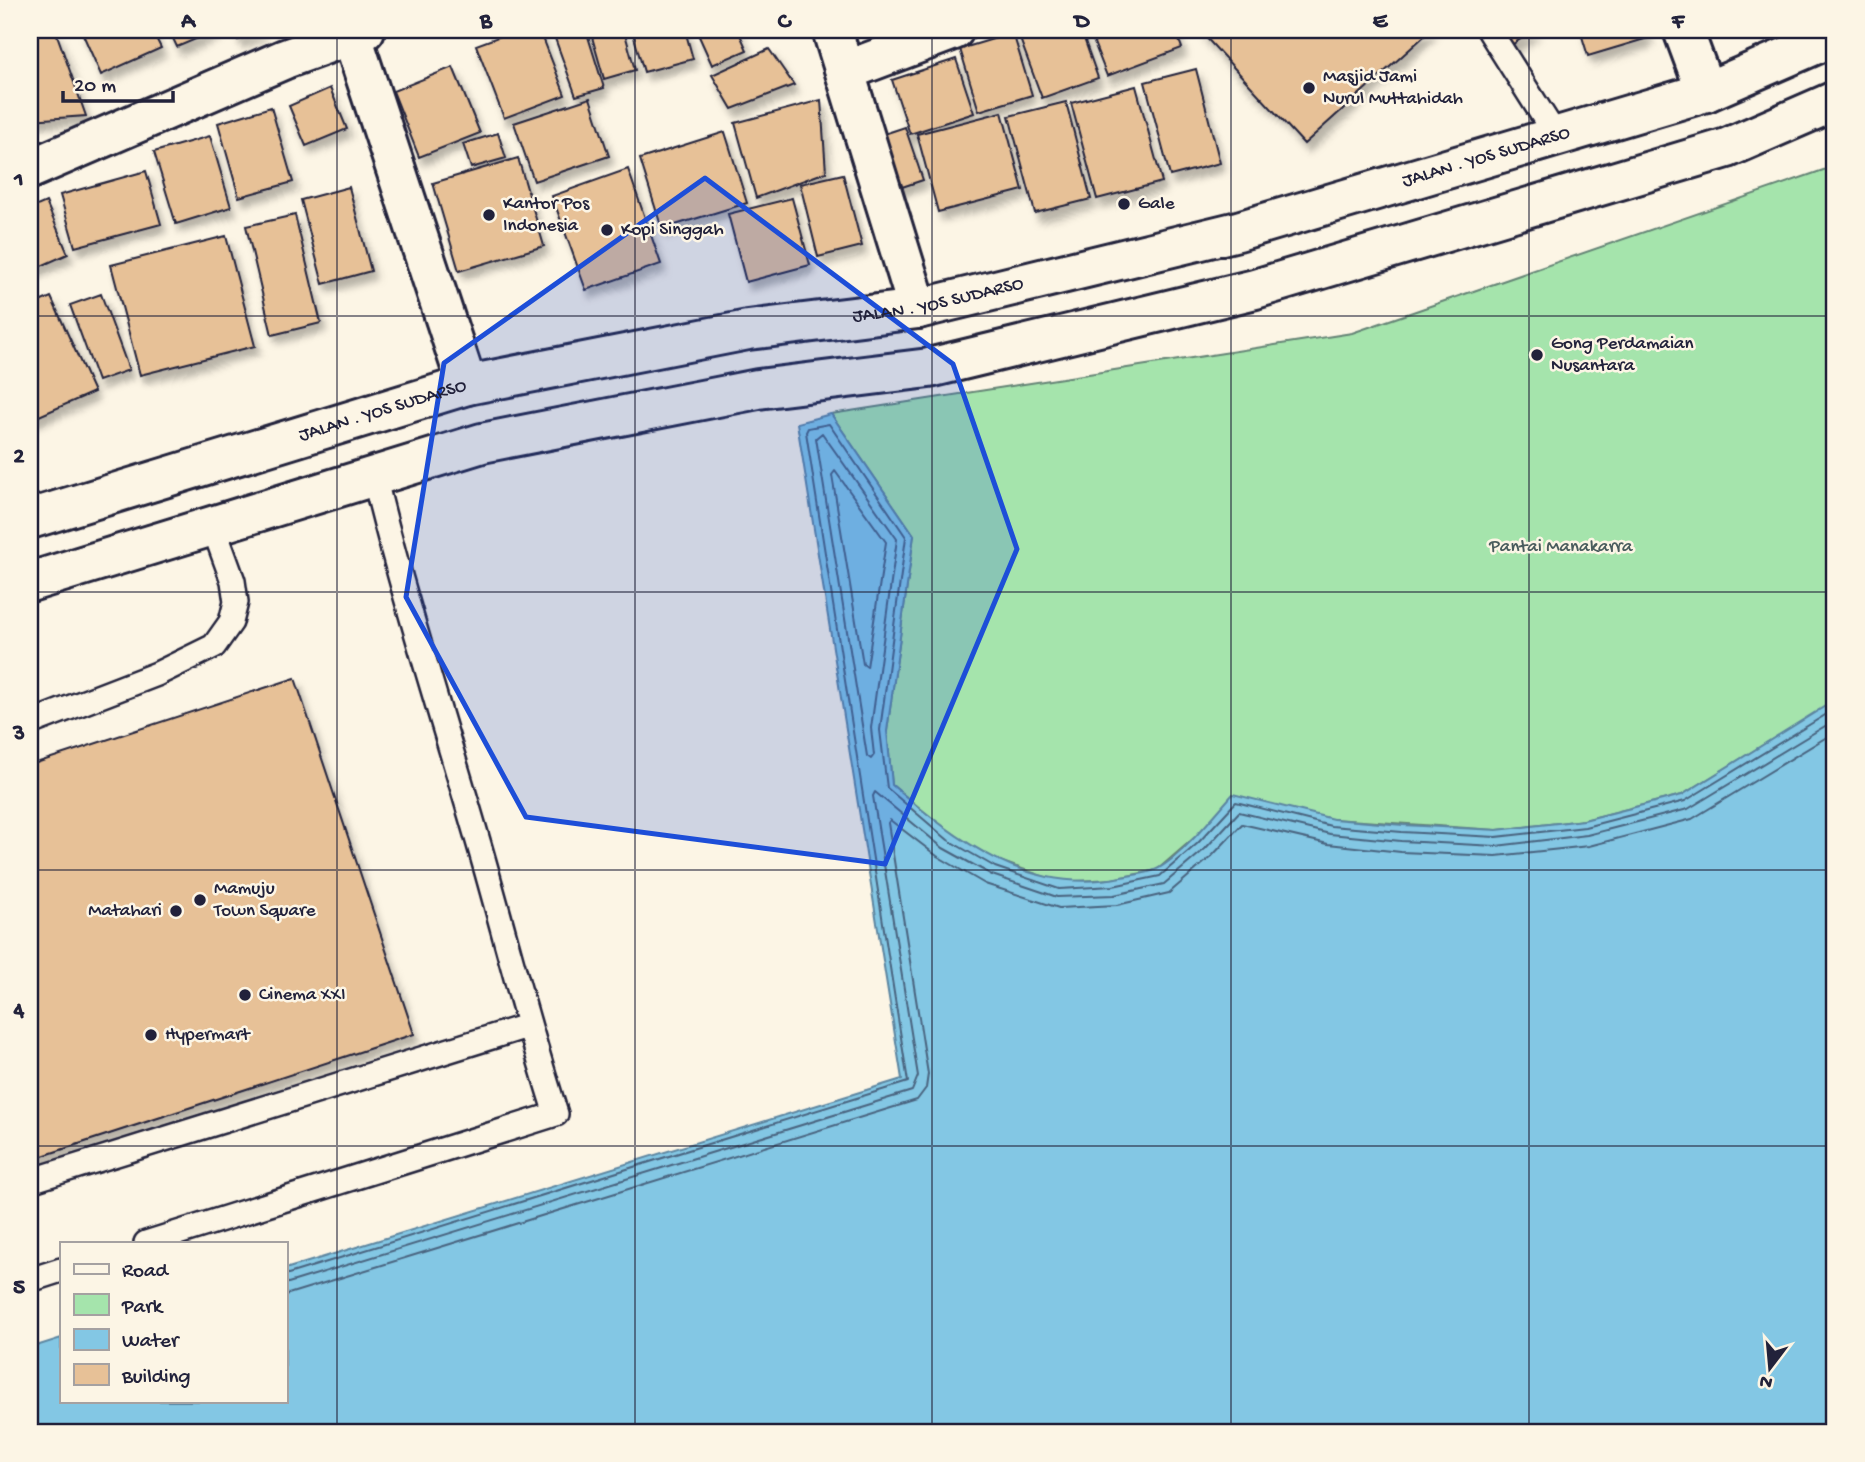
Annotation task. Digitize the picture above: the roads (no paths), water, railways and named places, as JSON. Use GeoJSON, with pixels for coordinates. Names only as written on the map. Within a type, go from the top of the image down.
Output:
{"type":"FeatureCollection","features":[{"type":"Feature","properties":{"kind":"main road"},"geometry":{"type":"LineString","coordinates":[[832,30],[918,309]]}},
{"type":"Feature","properties":{"kind":"main road"},"geometry":{"type":"LineString","coordinates":[[845,71],[954,30]]}},
{"type":"Feature","properties":{"kind":"main road"},"geometry":{"type":"LineString","coordinates":[[1683,30],[1706,92]]}},
{"type":"Feature","properties":{"kind":"main road"},"geometry":{"type":"LineString","coordinates":[[30,169],[285,59],[356,32],[467,384]]}},
{"type":"Feature","properties":{"kind":"main road","name":"JALAN . YOS SUDARSO"},"geometry":{"type":"LineString","coordinates":[[30,519],[467,384],[748,330],[918,309],[1238,231],[1706,92],[1835,36]]}},
{"type":"Feature","properties":{"kind":"main road"},"geometry":{"type":"LineString","coordinates":[[30,582],[482,443],[758,389],[929,368],[1255,289],[1727,148],[1835,101]]}},
{"type":"Feature","properties":{"kind":"lane"},"geometry":{"type":"LineString","coordinates":[[1489,30],[1556,136]]}},
{"type":"Feature","properties":{"kind":"lane"},"geometry":{"type":"LineString","coordinates":[[149,1242],[556,1114],[527,1026],[486,869],[403,593],[374,476]]}},
{"type":"Feature","properties":{"kind":"lane"},"geometry":{"type":"LineString","coordinates":[[30,723],[156,674],[214,646],[231,622],[236,602],[233,581],[213,526]]}},
{"type":"Feature","properties":{"kind":"lane"},"geometry":{"type":"LineString","coordinates":[[30,1181],[527,1026]]}},
{"type":"Feature","properties":{"kind":"lane"},"geometry":{"type":"LineString","coordinates":[[30,1280],[60,1270]]}},
{"type":"Feature","properties":{"kind":"water"},"geometry":{"type":"Polygon","coordinates":[[[831,414],[914,535],[887,731],[892,785],[969,844],[1026,871],[1056,879],[1087,881],[1153,871],[1187,846],[1233,794],[1333,819],[1403,825],[1497,830],[1584,820],[1682,795],[1835,700],[1835,1432],[30,1432],[30,1348],[60,1338],[60,1402],[287,1402],[287,1268],[902,1079],[797,423],[831,414]]]}},
{"type":"Feature","properties":{"kind":"place","name":"Masjid Jami Nurul Muttahidah"},"geometry":{"type":"Point","coordinates":[1309,88]}},
{"type":"Feature","properties":{"kind":"place","name":"Gale"},"geometry":{"type":"Point","coordinates":[1124,204]}},
{"type":"Feature","properties":{"kind":"place","name":"Kantor Pos Indonesia"},"geometry":{"type":"Point","coordinates":[489,215]}},
{"type":"Feature","properties":{"kind":"place","name":"Kopi Singgah"},"geometry":{"type":"Point","coordinates":[607,230]}},
{"type":"Feature","properties":{"kind":"place","name":"Gong Perdamaian Nusantara"},"geometry":{"type":"Point","coordinates":[1537,355]}},
{"type":"Feature","properties":{"kind":"place","name":"Mamuju Town Square"},"geometry":{"type":"Point","coordinates":[200,900]}},
{"type":"Feature","properties":{"kind":"place","name":"Matahari"},"geometry":{"type":"Point","coordinates":[176,911]}},
{"type":"Feature","properties":{"kind":"place","name":"Cinema XXI"},"geometry":{"type":"Point","coordinates":[245,995]}},
{"type":"Feature","properties":{"kind":"place","name":"Hypermart"},"geometry":{"type":"Point","coordinates":[151,1035]}},
{"type":"Feature","properties":{"kind":"park label","name":"Pantai Manakarra"},"geometry":{"type":"Point","coordinates":[1561,547]}}]}
